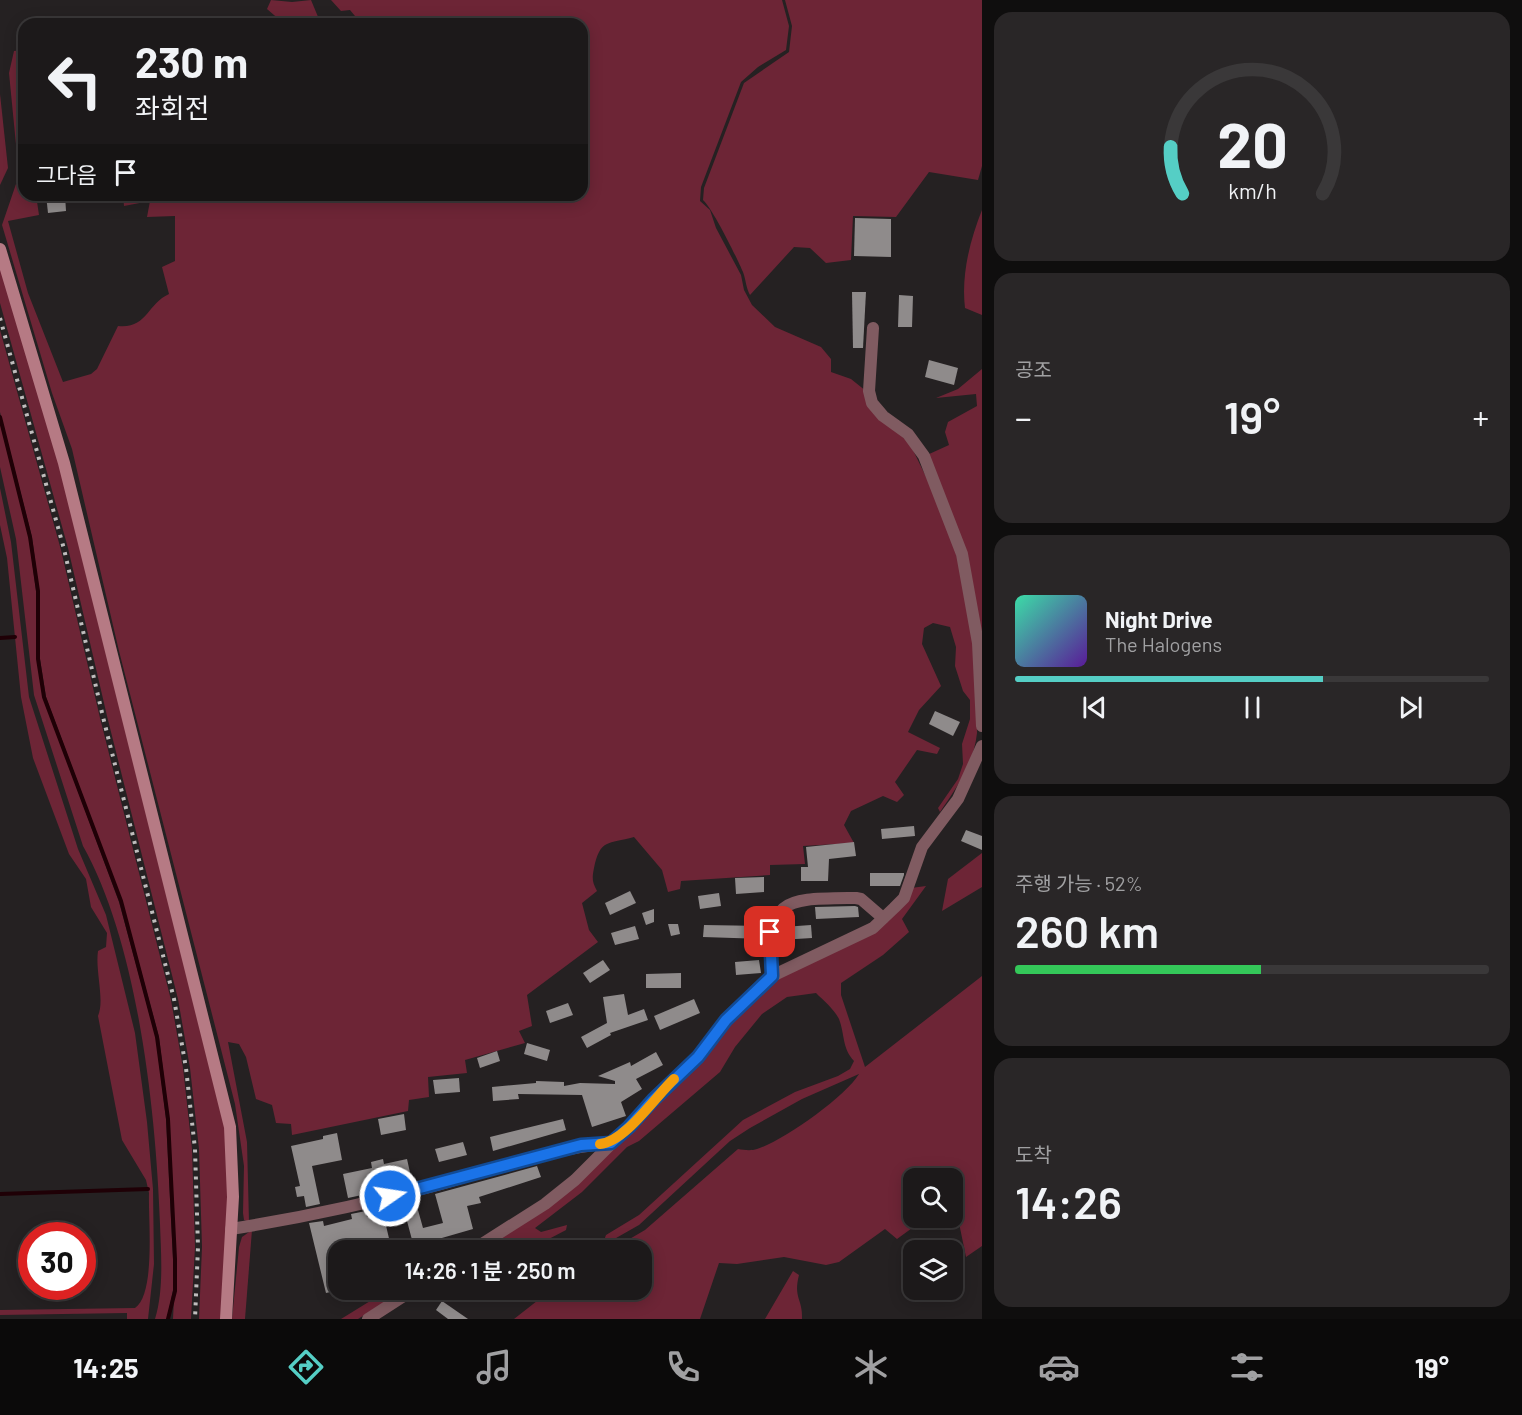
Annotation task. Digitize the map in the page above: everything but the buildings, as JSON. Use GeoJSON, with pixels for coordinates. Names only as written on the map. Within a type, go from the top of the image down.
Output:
{"type":"FeatureCollection","features":[{"type":"Feature","properties":{"kind":"street"},"geometry":{"type":"LineString","coordinates":[[0,249],[64,463],[125,714],[218,1070],[232,1151],[226,1319]]}},
{"type":"Feature","properties":{"kind":"street"},"geometry":{"type":"LineString","coordinates":[[873,328],[869,391],[872,403],[883,416],[908,434],[924,456],[962,554],[978,643],[982,726]]}},
{"type":"Feature","properties":{"kind":"street"},"geometry":{"type":"LineString","coordinates":[[488,1240],[545,1204],[575,1180],[698,1057],[726,1020],[772,976],[873,928],[903,898],[922,847],[958,799],[982,746]]}},
{"type":"Feature","properties":{"kind":"street"},"geometry":{"type":"LineString","coordinates":[[772,976],[772,925],[777,915],[792,902],[856,898],[861,899],[883,918]]}},
{"type":"Feature","properties":{"kind":"street"},"geometry":{"type":"LineString","coordinates":[[231,1229],[284,1221],[433,1186],[581,1145],[611,1143]]}},
{"type":"Feature","properties":{"kind":"street"},"geometry":{"type":"LineString","coordinates":[[368,1319],[397,1300]]}},
{"type":"Feature","properties":{"kind":"shaded area"},"geometry":{"type":"Polygon","coordinates":[[[271,0],[292,2],[311,0],[318,18],[293,16],[278,18],[267,9],[271,0]]]}},
{"type":"Feature","properties":{"kind":"shaded area"},"geometry":{"type":"Polygon","coordinates":[[[331,0],[782,0],[789,26],[786,50],[758,67],[741,82],[701,187],[700,201],[710,210],[716,228],[741,275],[744,290],[752,305],[775,327],[821,347],[831,359],[831,372],[851,379],[866,391],[910,444],[932,489],[958,554],[976,647],[977,733],[968,765],[940,812],[938,808],[958,779],[963,764],[962,744],[970,719],[970,700],[963,691],[955,666],[956,647],[950,627],[933,623],[924,628],[922,644],[941,686],[919,710],[908,732],[940,748],[937,754],[917,750],[895,782],[904,795],[897,802],[883,796],[851,811],[844,825],[854,843],[803,846],[805,864],[770,865],[770,875],[681,881],[680,889],[668,892],[662,870],[634,837],[606,844],[599,852],[594,868],[593,880],[597,891],[582,903],[589,930],[598,942],[527,995],[532,1026],[519,1031],[525,1043],[465,1060],[467,1073],[428,1077],[429,1097],[409,1100],[408,1111],[292,1135],[291,1124],[276,1123],[272,1105],[256,1099],[246,1057],[239,1044],[228,1042],[247,1142],[249,1222],[244,1220],[243,1213],[244,1166],[235,1104],[119,651],[72,449],[52,393],[2,225],[16,184],[18,185],[18,201],[37,201],[39,215],[8,221],[28,293],[63,382],[91,374],[97,369],[118,326],[135,324],[169,294],[162,267],[175,261],[175,216],[147,217],[150,201],[588,201],[588,18],[356,18],[350,10],[341,11],[331,0]]]}},
{"type":"Feature","properties":{"kind":"shaded area"},"geometry":{"type":"Polygon","coordinates":[[[785,0],[982,0],[982,166],[978,180],[929,172],[896,217],[853,216],[851,260],[826,263],[810,248],[794,247],[750,295],[736,256],[703,200],[704,188],[744,83],[789,52],[792,26],[785,0]]]}},
{"type":"Feature","properties":{"kind":"shaded area"},"geometry":{"type":"Polygon","coordinates":[[[14,51],[18,51],[18,165],[9,73],[14,51]]]}},
{"type":"Feature","properties":{"kind":"shaded area"},"geometry":{"type":"Polygon","coordinates":[[[0,94],[8,168],[0,185],[0,94]]]}},
{"type":"Feature","properties":{"kind":"shaded area"},"geometry":{"type":"Polygon","coordinates":[[[124,201],[150,201],[124,206],[124,201]]]}},
{"type":"Feature","properties":{"kind":"shaded area"},"geometry":{"type":"Polygon","coordinates":[[[982,210],[982,315],[965,308],[964,283],[974,233],[982,210]]]}},
{"type":"Feature","properties":{"kind":"shaded area"},"geometry":{"type":"Polygon","coordinates":[[[0,263],[60,464],[226,1128],[229,1172],[222,1319],[199,1319],[202,1247],[199,1149],[190,1068],[178,999],[107,716],[68,548],[0,303],[0,263]]]}},
{"type":"Feature","properties":{"kind":"shaded area"},"geometry":{"type":"Polygon","coordinates":[[[0,330],[61,550],[100,718],[171,1000],[183,1068],[192,1149],[195,1247],[191,1319],[173,1319],[176,1259],[169,1119],[159,1037],[122,901],[46,697],[40,659],[39,591],[32,537],[0,412],[0,330]]]}},
{"type":"Feature","properties":{"kind":"shaded area"},"geometry":{"type":"Polygon","coordinates":[[[982,369],[982,650],[976,608],[927,455],[949,445],[945,432],[948,422],[977,406],[976,394],[936,398],[958,389],[982,369]]]}},
{"type":"Feature","properties":{"kind":"shaded area"},"geometry":{"type":"Polygon","coordinates":[[[0,423],[29,538],[36,591],[37,659],[43,697],[119,902],[156,1038],[166,1119],[173,1259],[173,1290],[167,1319],[155,1319],[160,1296],[161,1272],[158,1180],[141,1030],[118,931],[102,886],[83,846],[34,695],[16,539],[0,467],[0,423]]]}},
{"type":"Feature","properties":{"kind":"shaded area"},"geometry":{"type":"Polygon","coordinates":[[[0,488],[11,542],[29,697],[78,849],[106,915],[135,1033],[153,1189],[154,1264],[148,1319],[127,1319],[127,1313],[0,1315],[0,1310],[135,1308],[142,1300],[146,1288],[150,1237],[149,1193],[146,1180],[122,1140],[98,1016],[101,1002],[98,951],[106,947],[107,933],[91,907],[86,879],[69,854],[33,758],[21,697],[7,558],[0,525],[0,488]]]}},
{"type":"Feature","properties":{"kind":"shaded area"},"geometry":{"type":"Polygon","coordinates":[[[982,853],[982,887],[942,911],[948,879],[982,853]]]}},
{"type":"Feature","properties":{"kind":"shaded area"},"geometry":{"type":"Polygon","coordinates":[[[926,886],[902,919],[909,932],[883,955],[841,983],[841,995],[865,1067],[982,976],[982,1246],[966,1257],[960,1228],[963,1228],[963,1168],[903,1168],[903,1228],[912,1228],[897,1239],[885,1229],[839,1262],[826,1265],[784,1257],[737,1264],[719,1263],[700,1319],[514,1319],[538,1300],[652,1300],[652,1240],[628,1240],[645,1230],[738,1149],[757,1149],[782,1137],[827,1106],[852,1083],[859,1074],[802,1099],[750,1128],[730,1141],[639,1225],[613,1240],[604,1240],[606,1235],[639,1215],[743,1120],[795,1092],[838,1076],[850,1069],[854,1061],[846,1046],[839,1019],[832,1008],[816,993],[787,997],[762,1014],[735,1047],[720,1072],[639,1141],[627,1147],[582,1192],[535,1228],[541,1232],[567,1225],[566,1230],[547,1240],[495,1240],[546,1207],[774,979],[841,948],[911,888],[926,886]]]}},
{"type":"Feature","properties":{"kind":"shaded area"},"geometry":{"type":"Polygon","coordinates":[[[252,1230],[245,1319],[232,1319],[239,1247],[242,1237],[252,1230]]]}},
{"type":"Feature","properties":{"kind":"shaded area"},"geometry":{"type":"Polygon","coordinates":[[[793,1271],[799,1275],[797,1289],[802,1319],[765,1319],[793,1271]]]}},
{"type":"Feature","properties":{"kind":"shaded area"},"geometry":{"type":"Polygon","coordinates":[[[372,1300],[388,1300],[358,1319],[341,1319],[372,1300]]]}},
{"type":"Feature","properties":{"kind":"waterway"},"geometry":{"type":"LineString","coordinates":[[0,417],[30,537],[38,591],[38,659],[44,697],[121,901],[157,1037],[168,1119],[175,1259],[175,1291],[168,1319]]}},
{"type":"Feature","properties":{"kind":"waterway"},"geometry":{"type":"LineString","coordinates":[[0,638],[15,637]]}},
{"type":"Feature","properties":{"kind":"waterway"},"geometry":{"type":"LineString","coordinates":[[0,1194],[148,1189]]}},
{"type":"Feature","properties":{"kind":"railway"},"geometry":{"type":"LineString","coordinates":[[0,318],[64,549],[103,717],[174,999],[186,1068],[195,1149],[198,1247],[195,1319]]}},
{"type":"Feature","properties":{"kind":"slow traffic"},"geometry":{"type":"LineString","coordinates":[[600,1144],[611,1143],[674,1079]]}},
{"type":"Feature","properties":{"kind":"route"},"geometry":{"type":"LineString","coordinates":[[390,1196],[581,1145],[611,1143],[629,1127],[669,1083],[698,1057],[726,1020],[772,976],[770,932]]}}]}
